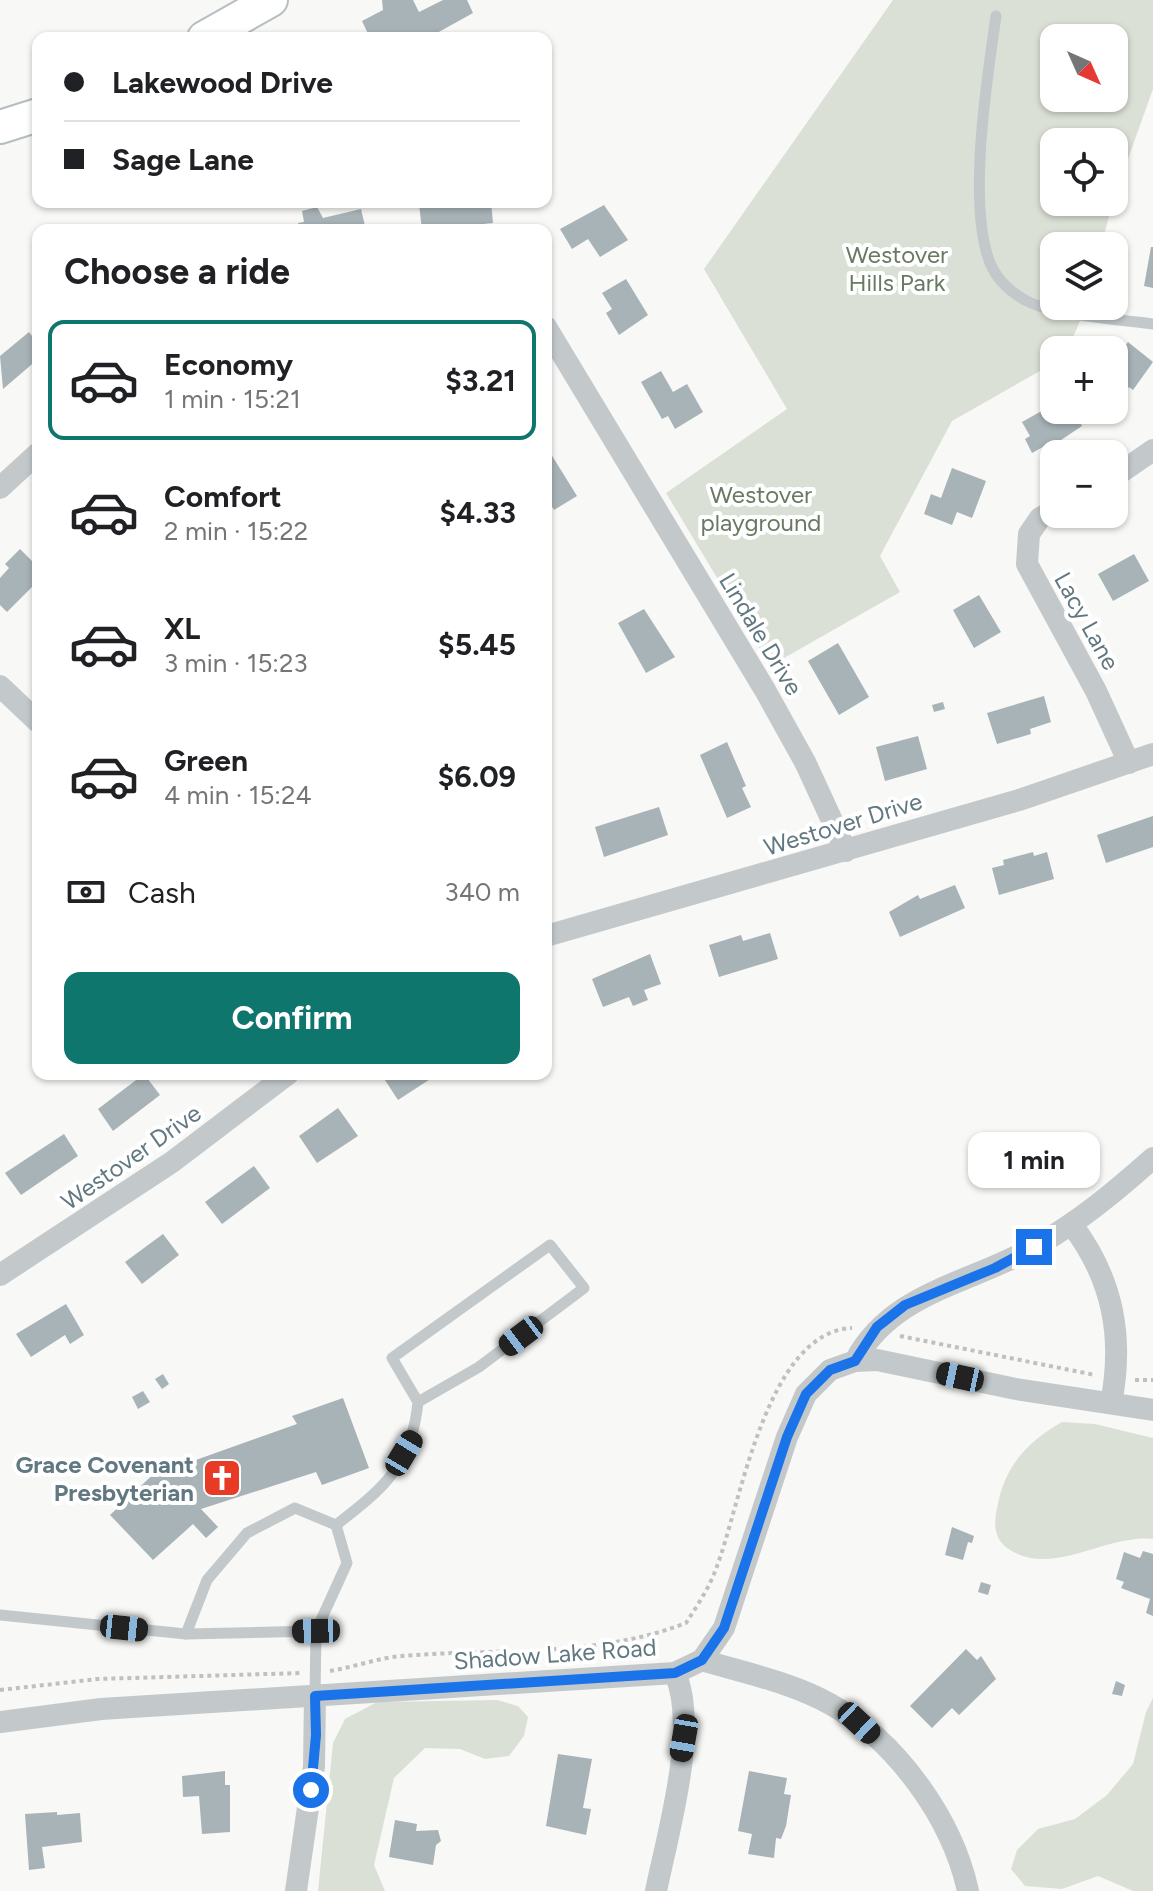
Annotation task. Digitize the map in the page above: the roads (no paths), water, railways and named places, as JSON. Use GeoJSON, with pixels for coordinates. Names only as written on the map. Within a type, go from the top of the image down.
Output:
{"type":"FeatureCollection","features":[{"type":"Feature","properties":{"kind":"street"},"geometry":{"type":"LineString","coordinates":[[215,32],[271,0]]}},
{"type":"Feature","properties":{"kind":"street"},"geometry":{"type":"LineString","coordinates":[[0,127],[32,117]]}},
{"type":"Feature","properties":{"kind":"street","name":"Lindale Drive"},"geometry":{"type":"LineString","coordinates":[[552,337],[765,690],[805,762],[846,851]]}},
{"type":"Feature","properties":{"kind":"street"},"geometry":{"type":"LineString","coordinates":[[1128,467],[1153,450]]}},
{"type":"Feature","properties":{"kind":"street"},"geometry":{"type":"LineString","coordinates":[[0,488],[32,459]]}},
{"type":"Feature","properties":{"kind":"street","name":"Lacy Lane"},"geometry":{"type":"LineString","coordinates":[[1040,518],[1029,534],[1027,564],[1096,691],[1129,763]]}},
{"type":"Feature","properties":{"kind":"street"},"geometry":{"type":"LineString","coordinates":[[0,686],[32,716]]}},
{"type":"Feature","properties":{"kind":"street","name":"Westover Drive"},"geometry":{"type":"LineString","coordinates":[[552,934],[846,851],[1153,754]]}},
{"type":"Feature","properties":{"kind":"street","name":"Westover Drive"},"geometry":{"type":"LineString","coordinates":[[0,1275],[172,1162],[280,1080]]}},
{"type":"Feature","properties":{"kind":"street"},"geometry":{"type":"LineString","coordinates":[[855,1361],[874,1331],[905,1305],[995,1268],[1072,1225],[1153,1158]]}},
{"type":"Feature","properties":{"kind":"street"},"geometry":{"type":"LineString","coordinates":[[1072,1225],[1096,1260],[1113,1306],[1118,1342],[1111,1403]]}},
{"type":"Feature","properties":{"kind":"street"},"geometry":{"type":"LineString","coordinates":[[968,1891],[953,1842],[937,1814],[887,1750],[859,1723],[806,1692],[702,1660],[724,1628],[787,1437],[806,1394],[830,1370],[855,1361],[877,1360],[1016,1389],[1153,1410]]}},
{"type":"Feature","properties":{"kind":"street","name":"Shadow Lake Road"},"geometry":{"type":"LineString","coordinates":[[0,1722],[101,1709],[675,1673],[702,1660]]}},
{"type":"Feature","properties":{"kind":"street"},"geometry":{"type":"LineString","coordinates":[[656,1891],[684,1738],[685,1707],[675,1673]]}},
{"type":"Feature","properties":{"kind":"street"},"geometry":{"type":"LineString","coordinates":[[296,1891],[314,1766],[315,1696]]}},
{"type":"Feature","properties":{"kind":"lane"},"geometry":{"type":"LineString","coordinates":[[996,16],[984,97],[980,230],[991,266],[1006,288],[1030,303],[1153,324]]}},
{"type":"Feature","properties":{"kind":"lane"},"geometry":{"type":"LineString","coordinates":[[336,1525],[382,1490],[415,1434],[418,1402],[392,1358],[550,1245],[584,1288],[479,1367],[418,1402]]}},
{"type":"Feature","properties":{"kind":"lane"},"geometry":{"type":"LineString","coordinates":[[186,1634],[207,1580],[247,1533],[295,1508],[336,1525]]}},
{"type":"Feature","properties":{"kind":"lane"},"geometry":{"type":"LineString","coordinates":[[315,1696],[316,1631],[347,1563],[336,1525]]}},
{"type":"Feature","properties":{"kind":"lane"},"geometry":{"type":"LineString","coordinates":[[0,1615],[186,1634],[316,1631]]}},
{"type":"Feature","properties":{"kind":"place","name":"Grace Covenant Presbyterian"},"geometry":{"type":"Point","coordinates":[222,1478]}},
{"type":"Feature","properties":{"kind":"park label","name":"Westover Hills Park"},"geometry":{"type":"Point","coordinates":[897,268]}},
{"type":"Feature","properties":{"kind":"park label","name":"Westover playground"},"geometry":{"type":"Point","coordinates":[761,508]}}]}
